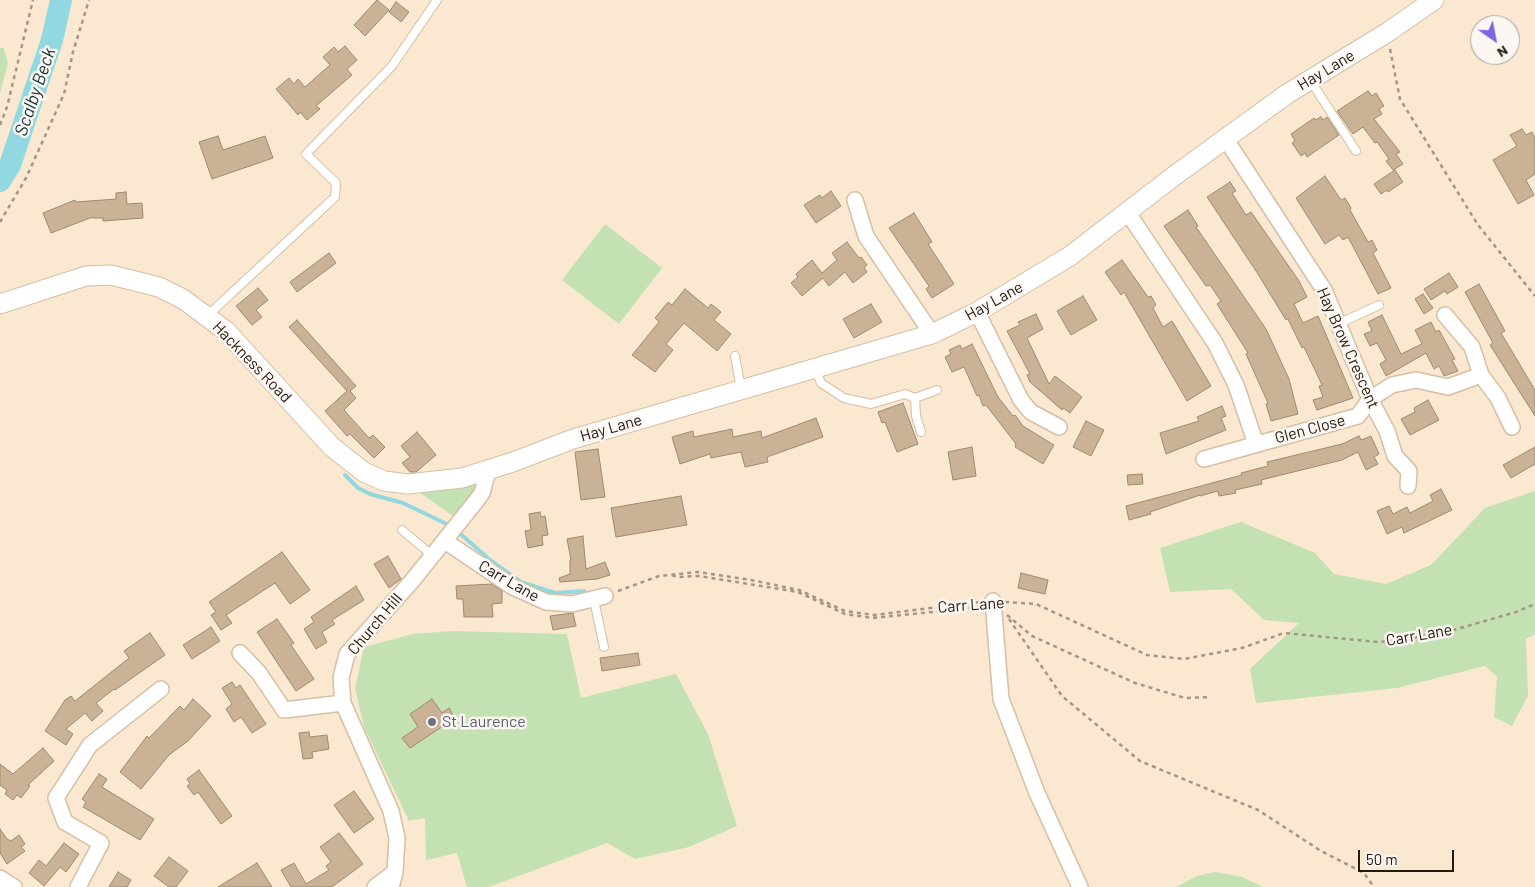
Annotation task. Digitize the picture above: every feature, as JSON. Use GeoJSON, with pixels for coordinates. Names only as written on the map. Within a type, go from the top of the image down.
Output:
{"type":"FeatureCollection","features":[{"type":"Feature","properties":{"kind":"street","name":"Hay Lane"},"geometry":{"type":"LineString","coordinates":[[489,468],[513,462],[573,439],[932,334],[977,312],[1070,256],[1225,138],[1310,80],[1388,32],[1434,0]]}},
{"type":"Feature","properties":{"kind":"street","name":"Hay Brow Crescent"},"geometry":{"type":"LineString","coordinates":[[1225,138],[1324,290],[1370,399],[1387,431],[1394,456],[1409,471],[1408,486]]}},
{"type":"Feature","properties":{"kind":"street"},"geometry":{"type":"LineString","coordinates":[[855,200],[866,236],[932,334]]}},
{"type":"Feature","properties":{"kind":"street"},"geometry":{"type":"LineString","coordinates":[[1128,213],[1215,343],[1236,384],[1256,444]]}},
{"type":"Feature","properties":{"kind":"street","name":"Hackness Road"},"geometry":{"type":"LineString","coordinates":[[0,304],[86,276],[111,275],[158,286],[183,299],[226,331],[260,366],[332,448],[364,472],[384,481],[408,484],[462,478],[489,468]]}},
{"type":"Feature","properties":{"kind":"street"},"geometry":{"type":"LineString","coordinates":[[977,312],[1021,400],[1030,412],[1059,427]]}},
{"type":"Feature","properties":{"kind":"street"},"geometry":{"type":"LineString","coordinates":[[1445,315],[1472,347],[1481,374],[1498,398],[1512,427]]}},
{"type":"Feature","properties":{"kind":"street","name":"Glen Close"},"geometry":{"type":"LineString","coordinates":[[1204,459],[1358,416],[1370,399],[1392,385],[1416,380],[1448,387],[1481,374]]}},
{"type":"Feature","properties":{"kind":"street","name":"Church Hill"},"geometry":{"type":"LineString","coordinates":[[393,880],[397,838],[391,811],[343,703],[341,678],[347,654],[453,532],[482,493],[489,468]]}},
{"type":"Feature","properties":{"kind":"street","name":"Carr Lane"},"geometry":{"type":"LineString","coordinates":[[453,532],[513,587],[546,602],[572,604],[600,598]]}},
{"type":"Feature","properties":{"kind":"street"},"geometry":{"type":"LineString","coordinates":[[994,603],[1001,698],[1037,793],[1080,887]]}},
{"type":"Feature","properties":{"kind":"street"},"geometry":{"type":"LineString","coordinates":[[240,653],[259,673],[284,710],[343,703]]}},
{"type":"Feature","properties":{"kind":"street"},"geometry":{"type":"LineString","coordinates":[[78,887],[101,843],[64,822],[56,798],[90,745],[161,689]]}},
{"type":"Feature","properties":{"kind":"street"},"geometry":{"type":"LineString","coordinates":[[0,878],[14,887]]}},
{"type":"Feature","properties":{"kind":"street"},"geometry":{"type":"LineString","coordinates":[[375,887],[393,880]]}},
{"type":"Feature","properties":{"kind":"lane"},"geometry":{"type":"LineString","coordinates":[[208,316],[335,197],[336,183],[306,154],[392,66],[438,0]]}},
{"type":"Feature","properties":{"kind":"lane"},"geometry":{"type":"LineString","coordinates":[[1310,80],[1356,151]]}},
{"type":"Feature","properties":{"kind":"lane"},"geometry":{"type":"LineString","coordinates":[[1338,324],[1379,305]]}},
{"type":"Feature","properties":{"kind":"lane"},"geometry":{"type":"LineString","coordinates":[[735,356],[741,390]]}},
{"type":"Feature","properties":{"kind":"lane"},"geometry":{"type":"LineString","coordinates":[[815,368],[821,383],[844,398],[871,404],[905,394],[915,398],[937,390]]}},
{"type":"Feature","properties":{"kind":"lane"},"geometry":{"type":"LineString","coordinates":[[915,398],[916,416],[921,432]]}},
{"type":"Feature","properties":{"kind":"lane"},"geometry":{"type":"LineString","coordinates":[[402,530],[433,556]]}},
{"type":"Feature","properties":{"kind":"lane"},"geometry":{"type":"LineString","coordinates":[[600,598],[604,647]]}},
{"type":"Feature","properties":{"kind":"path"},"geometry":{"type":"LineString","coordinates":[[0,125],[7,107],[33,0]]}},
{"type":"Feature","properties":{"kind":"path"},"geometry":{"type":"LineString","coordinates":[[0,222],[26,178],[64,94],[73,52],[89,0]]}},
{"type":"Feature","properties":{"kind":"path"},"geometry":{"type":"LineString","coordinates":[[1388,32],[1400,99],[1478,225],[1535,296]]}},
{"type":"Feature","properties":{"kind":"path","name":"Carr Lane"},"geometry":{"type":"LineString","coordinates":[[600,598],[659,576],[670,574],[677,577],[699,576],[750,583],[798,592],[845,614],[873,618],[994,603],[1036,604],[1147,654],[1184,660],[1242,648],[1284,633],[1378,642],[1401,640],[1450,631],[1535,604]]}},
{"type":"Feature","properties":{"kind":"path"},"geometry":{"type":"LineString","coordinates":[[1211,697],[1185,698],[1135,683],[1032,636],[1003,612],[1062,696],[1140,761],[1258,810],[1321,851],[1364,873],[1374,887]]}},
{"type":"Feature","properties":{"kind":"green space"},"geometry":{"type":"Polygon","coordinates":[[[0,47],[4,49],[8,63],[0,93],[0,47]]]}},
{"type":"Feature","properties":{"kind":"green space"},"geometry":{"type":"Polygon","coordinates":[[[605,224],[662,268],[619,324],[562,280],[605,224]]]}},
{"type":"Feature","properties":{"kind":"green space"},"geometry":{"type":"Polygon","coordinates":[[[489,468],[461,522],[408,484],[489,468]]]}},
{"type":"Feature","properties":{"kind":"green space"},"geometry":{"type":"Polygon","coordinates":[[[1535,491],[1535,634],[1526,639],[1528,696],[1512,726],[1494,717],[1497,677],[1485,666],[1397,688],[1256,703],[1250,669],[1299,623],[1264,620],[1231,589],[1170,592],[1160,548],[1241,522],[1315,553],[1334,574],[1386,584],[1431,565],[1485,508],[1535,491]]]}},
{"type":"Feature","properties":{"kind":"green space"},"geometry":{"type":"Polygon","coordinates":[[[452,631],[567,634],[581,698],[676,674],[708,734],[737,826],[689,847],[635,859],[607,843],[489,887],[467,887],[457,853],[426,860],[425,818],[409,821],[364,727],[355,688],[364,647],[413,634],[452,631]]]}},
{"type":"Feature","properties":{"kind":"green space"},"geometry":{"type":"Polygon","coordinates":[[[1215,872],[1242,877],[1263,887],[1176,887],[1197,876],[1215,872]]]}},
{"type":"Feature","properties":{"kind":"building"},"geometry":{"type":"Polygon","coordinates":[[[377,0],[389,10],[365,36],[354,25],[377,0]]]}},
{"type":"Feature","properties":{"kind":"building"},"geometry":{"type":"Polygon","coordinates":[[[396,2],[409,12],[401,22],[389,12],[396,2]]]}},
{"type":"Feature","properties":{"kind":"building"},"geometry":{"type":"Polygon","coordinates":[[[345,46],[357,60],[347,69],[352,75],[316,106],[320,109],[307,120],[300,112],[298,115],[276,89],[289,78],[294,84],[298,79],[305,87],[330,65],[323,57],[334,47],[338,52],[345,46]]]}},
{"type":"Feature","properties":{"kind":"building"},"geometry":{"type":"Polygon","coordinates":[[[1368,91],[1372,96],[1376,93],[1384,106],[1379,109],[1382,114],[1374,119],[1400,152],[1396,154],[1403,164],[1393,170],[1386,161],[1389,159],[1363,127],[1353,134],[1337,111],[1368,91]]]}},
{"type":"Feature","properties":{"kind":"building"},"geometry":{"type":"Polygon","coordinates":[[[1321,117],[1323,120],[1327,117],[1339,135],[1307,157],[1305,153],[1301,156],[1292,143],[1295,141],[1291,134],[1314,118],[1315,120],[1321,117]]]}},
{"type":"Feature","properties":{"kind":"building"},"geometry":{"type":"Polygon","coordinates":[[[1522,129],[1526,135],[1532,132],[1535,138],[1535,174],[1526,180],[1534,195],[1518,204],[1493,160],[1517,146],[1510,135],[1522,129]]]}},
{"type":"Feature","properties":{"kind":"building"},"geometry":{"type":"Polygon","coordinates":[[[218,136],[223,150],[265,136],[273,158],[212,179],[199,142],[218,136]]]}},
{"type":"Feature","properties":{"kind":"building"},"geometry":{"type":"Polygon","coordinates":[[[1395,170],[1403,182],[1388,192],[1387,190],[1381,194],[1374,184],[1395,170]]]}},
{"type":"Feature","properties":{"kind":"building"},"geometry":{"type":"Polygon","coordinates":[[[1325,176],[1341,200],[1345,198],[1368,242],[1372,240],[1377,250],[1373,253],[1391,288],[1378,294],[1348,237],[1343,240],[1339,235],[1325,244],[1296,198],[1325,176]]]}},
{"type":"Feature","properties":{"kind":"building"},"geometry":{"type":"Polygon","coordinates":[[[1230,182],[1236,191],[1232,193],[1246,215],[1251,212],[1299,281],[1307,297],[1294,304],[1303,323],[1318,316],[1353,398],[1317,410],[1313,400],[1323,397],[1319,386],[1322,385],[1304,347],[1302,348],[1288,319],[1286,320],[1207,197],[1230,182]]]}},
{"type":"Feature","properties":{"kind":"building"},"geometry":{"type":"Polygon","coordinates":[[[831,191],[841,206],[816,223],[804,205],[820,195],[822,198],[831,191]]]}},
{"type":"Feature","properties":{"kind":"building"},"geometry":{"type":"Polygon","coordinates":[[[126,192],[127,204],[142,203],[143,218],[103,221],[103,218],[90,218],[51,233],[43,213],[75,200],[76,202],[116,199],[116,193],[126,192]]]}},
{"type":"Feature","properties":{"kind":"building"},"geometry":{"type":"Polygon","coordinates":[[[1188,210],[1198,226],[1196,227],[1266,329],[1289,379],[1298,414],[1271,421],[1266,404],[1268,403],[1246,354],[1248,353],[1217,304],[1221,301],[1210,285],[1206,286],[1164,226],[1188,210]]]}},
{"type":"Feature","properties":{"kind":"building"},"geometry":{"type":"Polygon","coordinates":[[[914,213],[932,242],[928,244],[954,284],[932,298],[926,289],[929,286],[889,228],[914,213]]]}},
{"type":"Feature","properties":{"kind":"building"},"geometry":{"type":"Polygon","coordinates":[[[847,242],[867,265],[864,268],[867,272],[853,283],[845,272],[829,286],[823,278],[802,296],[791,283],[798,277],[796,274],[812,260],[822,273],[837,260],[832,253],[847,242]]]}},
{"type":"Feature","properties":{"kind":"building"},"geometry":{"type":"Polygon","coordinates":[[[329,253],[336,263],[297,292],[290,282],[329,253]]]}},
{"type":"Feature","properties":{"kind":"building"},"geometry":{"type":"Polygon","coordinates":[[[1122,260],[1148,297],[1151,296],[1156,305],[1153,308],[1163,327],[1172,321],[1211,386],[1187,401],[1124,292],[1121,295],[1105,272],[1122,260]]]}},
{"type":"Feature","properties":{"kind":"building"},"geometry":{"type":"Polygon","coordinates":[[[1449,273],[1458,287],[1447,294],[1445,291],[1431,300],[1424,289],[1449,273]]]}},
{"type":"Feature","properties":{"kind":"building"},"geometry":{"type":"Polygon","coordinates":[[[1479,284],[1505,331],[1501,333],[1535,390],[1535,416],[1490,345],[1493,343],[1465,292],[1479,284]]]}},
{"type":"Feature","properties":{"kind":"building"},"geometry":{"type":"Polygon","coordinates":[[[258,288],[268,300],[256,310],[262,317],[252,325],[236,306],[258,288]]]}},
{"type":"Feature","properties":{"kind":"building"},"geometry":{"type":"Polygon","coordinates":[[[685,289],[708,308],[711,304],[721,312],[714,320],[731,334],[717,351],[684,323],[666,344],[673,350],[655,372],[632,355],[659,322],[655,318],[668,302],[672,305],[685,289]]]}},
{"type":"Feature","properties":{"kind":"building"},"geometry":{"type":"Polygon","coordinates":[[[1423,294],[1433,308],[1424,314],[1415,299],[1423,294]]]}},
{"type":"Feature","properties":{"kind":"building"},"geometry":{"type":"Polygon","coordinates":[[[1083,296],[1097,320],[1071,335],[1057,311],[1083,296]]]}},
{"type":"Feature","properties":{"kind":"building"},"geometry":{"type":"Polygon","coordinates":[[[871,304],[882,322],[854,338],[843,319],[871,304]]]}},
{"type":"Feature","properties":{"kind":"building"},"geometry":{"type":"Polygon","coordinates":[[[1036,314],[1043,329],[1027,338],[1049,384],[1055,376],[1082,397],[1070,413],[1063,408],[1062,410],[1030,382],[1027,375],[1030,374],[1007,331],[1020,325],[1018,322],[1036,314]]]}},
{"type":"Feature","properties":{"kind":"building"},"geometry":{"type":"Polygon","coordinates":[[[1382,315],[1401,354],[1422,344],[1415,330],[1431,322],[1436,332],[1439,330],[1455,359],[1452,360],[1458,371],[1444,376],[1439,366],[1434,369],[1426,353],[1386,376],[1380,364],[1386,360],[1377,343],[1370,346],[1364,334],[1372,331],[1368,322],[1382,315]]]}},
{"type":"Feature","properties":{"kind":"building"},"geometry":{"type":"Polygon","coordinates":[[[297,320],[356,386],[350,391],[356,398],[344,410],[369,438],[373,435],[385,447],[374,458],[350,434],[347,436],[325,411],[347,391],[289,327],[297,320]]]}},
{"type":"Feature","properties":{"kind":"building"},"geometry":{"type":"Polygon","coordinates":[[[972,344],[998,397],[1013,416],[1015,415],[1023,426],[1054,445],[1043,464],[1015,447],[1016,444],[986,405],[983,406],[964,367],[952,372],[945,357],[951,354],[949,350],[960,345],[962,349],[972,344]]]}},
{"type":"Feature","properties":{"kind":"building"},"geometry":{"type":"Polygon","coordinates":[[[1428,400],[1439,420],[1410,435],[1401,419],[1415,412],[1414,408],[1428,400]]]}},
{"type":"Feature","properties":{"kind":"building"},"geometry":{"type":"Polygon","coordinates":[[[903,403],[918,444],[897,452],[885,422],[882,423],[878,412],[903,403]]]}},
{"type":"Feature","properties":{"kind":"building"},"geometry":{"type":"Polygon","coordinates":[[[1222,406],[1226,416],[1221,418],[1226,430],[1166,454],[1160,433],[1199,421],[1197,417],[1222,406]]]}},
{"type":"Feature","properties":{"kind":"building"},"geometry":{"type":"Polygon","coordinates":[[[816,418],[823,437],[767,457],[768,462],[745,467],[741,452],[711,458],[710,454],[680,464],[672,437],[693,431],[694,437],[732,429],[733,437],[761,431],[762,438],[816,418]]]}},
{"type":"Feature","properties":{"kind":"building"},"geometry":{"type":"Polygon","coordinates":[[[1086,421],[1104,430],[1091,456],[1073,447],[1086,421]]]}},
{"type":"Feature","properties":{"kind":"building"},"geometry":{"type":"Polygon","coordinates":[[[417,432],[436,455],[416,472],[410,472],[402,463],[410,457],[401,446],[417,432]]]}},
{"type":"Feature","properties":{"kind":"building"},"geometry":{"type":"Polygon","coordinates":[[[1359,436],[1361,440],[1371,436],[1379,454],[1374,457],[1378,464],[1366,470],[1358,452],[1342,460],[1261,480],[1262,484],[1235,490],[1236,493],[1219,496],[1218,491],[1200,495],[1150,512],[1151,514],[1129,520],[1126,506],[1242,475],[1241,473],[1268,466],[1267,462],[1342,444],[1359,436]]]}},
{"type":"Feature","properties":{"kind":"building"},"geometry":{"type":"Polygon","coordinates":[[[972,447],[976,476],[953,480],[948,452],[972,447]]]}},
{"type":"Feature","properties":{"kind":"building"},"geometry":{"type":"Polygon","coordinates":[[[1535,447],[1535,464],[1511,478],[1503,465],[1535,447]]]}},
{"type":"Feature","properties":{"kind":"building"},"geometry":{"type":"Polygon","coordinates":[[[598,449],[605,497],[581,500],[575,452],[598,449]]]}},
{"type":"Feature","properties":{"kind":"building"},"geometry":{"type":"Polygon","coordinates":[[[1142,474],[1143,484],[1128,485],[1127,475],[1142,474]]]}},
{"type":"Feature","properties":{"kind":"building"},"geometry":{"type":"Polygon","coordinates":[[[1441,489],[1452,510],[1404,533],[1402,527],[1387,534],[1377,511],[1389,506],[1393,514],[1407,507],[1410,513],[1433,501],[1430,495],[1441,489]]]}},
{"type":"Feature","properties":{"kind":"building"},"geometry":{"type":"Polygon","coordinates":[[[681,496],[687,525],[616,537],[611,508],[681,496]]]}},
{"type":"Feature","properties":{"kind":"building"},"geometry":{"type":"Polygon","coordinates":[[[540,512],[541,517],[545,516],[548,535],[542,536],[543,545],[528,548],[525,531],[531,530],[529,514],[540,512]]]}},
{"type":"Feature","properties":{"kind":"building"},"geometry":{"type":"Polygon","coordinates":[[[583,536],[586,569],[605,562],[610,575],[597,579],[560,582],[559,578],[570,574],[571,560],[567,539],[583,536]]]}},
{"type":"Feature","properties":{"kind":"building"},"geometry":{"type":"Polygon","coordinates":[[[282,552],[310,590],[290,604],[275,583],[226,615],[232,623],[221,630],[211,615],[216,612],[209,602],[282,552]]]}},
{"type":"Feature","properties":{"kind":"building"},"geometry":{"type":"Polygon","coordinates":[[[388,556],[401,579],[389,588],[374,564],[388,556]]]}},
{"type":"Feature","properties":{"kind":"building"},"geometry":{"type":"Polygon","coordinates":[[[1021,573],[1048,580],[1045,594],[1018,588],[1021,573]]]}},
{"type":"Feature","properties":{"kind":"building"},"geometry":{"type":"Polygon","coordinates":[[[492,584],[502,591],[502,603],[492,604],[493,617],[464,617],[463,599],[457,599],[456,586],[492,584]]]}},
{"type":"Feature","properties":{"kind":"building"},"geometry":{"type":"Polygon","coordinates":[[[356,586],[364,600],[332,620],[335,624],[322,632],[327,642],[316,649],[304,629],[314,622],[311,617],[356,586]]]}},
{"type":"Feature","properties":{"kind":"building"},"geometry":{"type":"Polygon","coordinates":[[[573,613],[576,626],[553,630],[550,616],[573,613]]]}},
{"type":"Feature","properties":{"kind":"building"},"geometry":{"type":"Polygon","coordinates":[[[277,619],[294,643],[291,645],[314,679],[296,691],[257,632],[277,619]]]}},
{"type":"Feature","properties":{"kind":"building"},"geometry":{"type":"Polygon","coordinates":[[[211,627],[220,641],[192,659],[183,645],[211,627]]]}},
{"type":"Feature","properties":{"kind":"building"},"geometry":{"type":"Polygon","coordinates":[[[150,633],[165,655],[96,703],[103,711],[92,721],[85,713],[66,729],[73,734],[66,745],[45,731],[65,700],[71,696],[75,701],[129,658],[124,651],[150,633]]]}},
{"type":"Feature","properties":{"kind":"building"},"geometry":{"type":"Polygon","coordinates":[[[638,653],[640,665],[602,671],[600,658],[638,653]]]}},
{"type":"Feature","properties":{"kind":"building"},"geometry":{"type":"Polygon","coordinates":[[[232,682],[236,688],[240,685],[266,724],[252,733],[241,717],[234,722],[226,709],[232,704],[222,688],[232,682]]]}},
{"type":"Feature","properties":{"kind":"building"},"geometry":{"type":"Polygon","coordinates":[[[193,699],[211,716],[188,741],[169,755],[141,789],[120,772],[147,736],[149,738],[180,706],[184,710],[193,699]]]}},
{"type":"Feature","properties":{"kind":"building","name":"St Laurence"},"geometry":{"type":"Polygon","coordinates":[[[432,699],[442,713],[449,708],[455,718],[410,748],[402,738],[418,727],[410,714],[432,699]]]}},
{"type":"Feature","properties":{"kind":"building"},"geometry":{"type":"Polygon","coordinates":[[[309,732],[310,737],[327,735],[329,749],[312,752],[313,758],[303,759],[299,733],[309,732]]]}},
{"type":"Feature","properties":{"kind":"building"},"geometry":{"type":"Polygon","coordinates":[[[43,748],[54,761],[28,785],[30,786],[21,798],[17,795],[13,800],[5,794],[7,790],[0,785],[0,764],[13,774],[43,748]]]}},
{"type":"Feature","properties":{"kind":"building"},"geometry":{"type":"Polygon","coordinates":[[[199,770],[232,816],[221,824],[198,792],[194,795],[187,786],[190,784],[187,779],[199,770]]]}},
{"type":"Feature","properties":{"kind":"building"},"geometry":{"type":"Polygon","coordinates":[[[99,774],[107,779],[102,787],[154,819],[140,840],[83,807],[86,802],[82,799],[99,774]]]}},
{"type":"Feature","properties":{"kind":"building"},"geometry":{"type":"Polygon","coordinates":[[[354,791],[374,819],[354,833],[334,805],[354,791]]]}},
{"type":"Feature","properties":{"kind":"building"},"geometry":{"type":"Polygon","coordinates":[[[0,829],[7,839],[11,841],[19,835],[25,844],[21,847],[25,851],[7,864],[0,853],[0,829]]]}},
{"type":"Feature","properties":{"kind":"building"},"geometry":{"type":"Polygon","coordinates":[[[339,833],[363,864],[332,887],[291,887],[281,870],[294,863],[306,884],[329,870],[326,866],[331,862],[320,847],[339,833]]]}},
{"type":"Feature","properties":{"kind":"building"},"geometry":{"type":"Polygon","coordinates":[[[64,843],[79,854],[66,872],[60,867],[44,886],[29,873],[39,860],[46,866],[64,843]]]}},
{"type":"Feature","properties":{"kind":"building"},"geometry":{"type":"Polygon","coordinates":[[[169,857],[188,871],[176,887],[169,887],[154,876],[169,857]]]}},
{"type":"Feature","properties":{"kind":"building"},"geometry":{"type":"Polygon","coordinates":[[[257,863],[272,887],[218,887],[257,863]]]}},
{"type":"Feature","properties":{"kind":"building"},"geometry":{"type":"Polygon","coordinates":[[[118,872],[131,880],[127,887],[109,887],[118,872]]]}},
{"type":"Feature","properties":{"kind":"waterway","name":"Scalby Beck"},"geometry":{"type":"LineString","coordinates":[[0,181],[10,165],[52,40],[61,0]]}},
{"type":"Feature","properties":{"kind":"waterway"},"geometry":{"type":"LineString","coordinates":[[345,475],[358,488],[370,494],[403,503],[451,526]]}},
{"type":"Feature","properties":{"kind":"waterway"},"geometry":{"type":"LineString","coordinates":[[456,530],[489,559],[521,582],[555,593],[584,591]]}},
{"type":"Feature","properties":{"kind":"place","name":"St Laurence"},"geometry":{"type":"Point","coordinates":[432,722]}}]}
